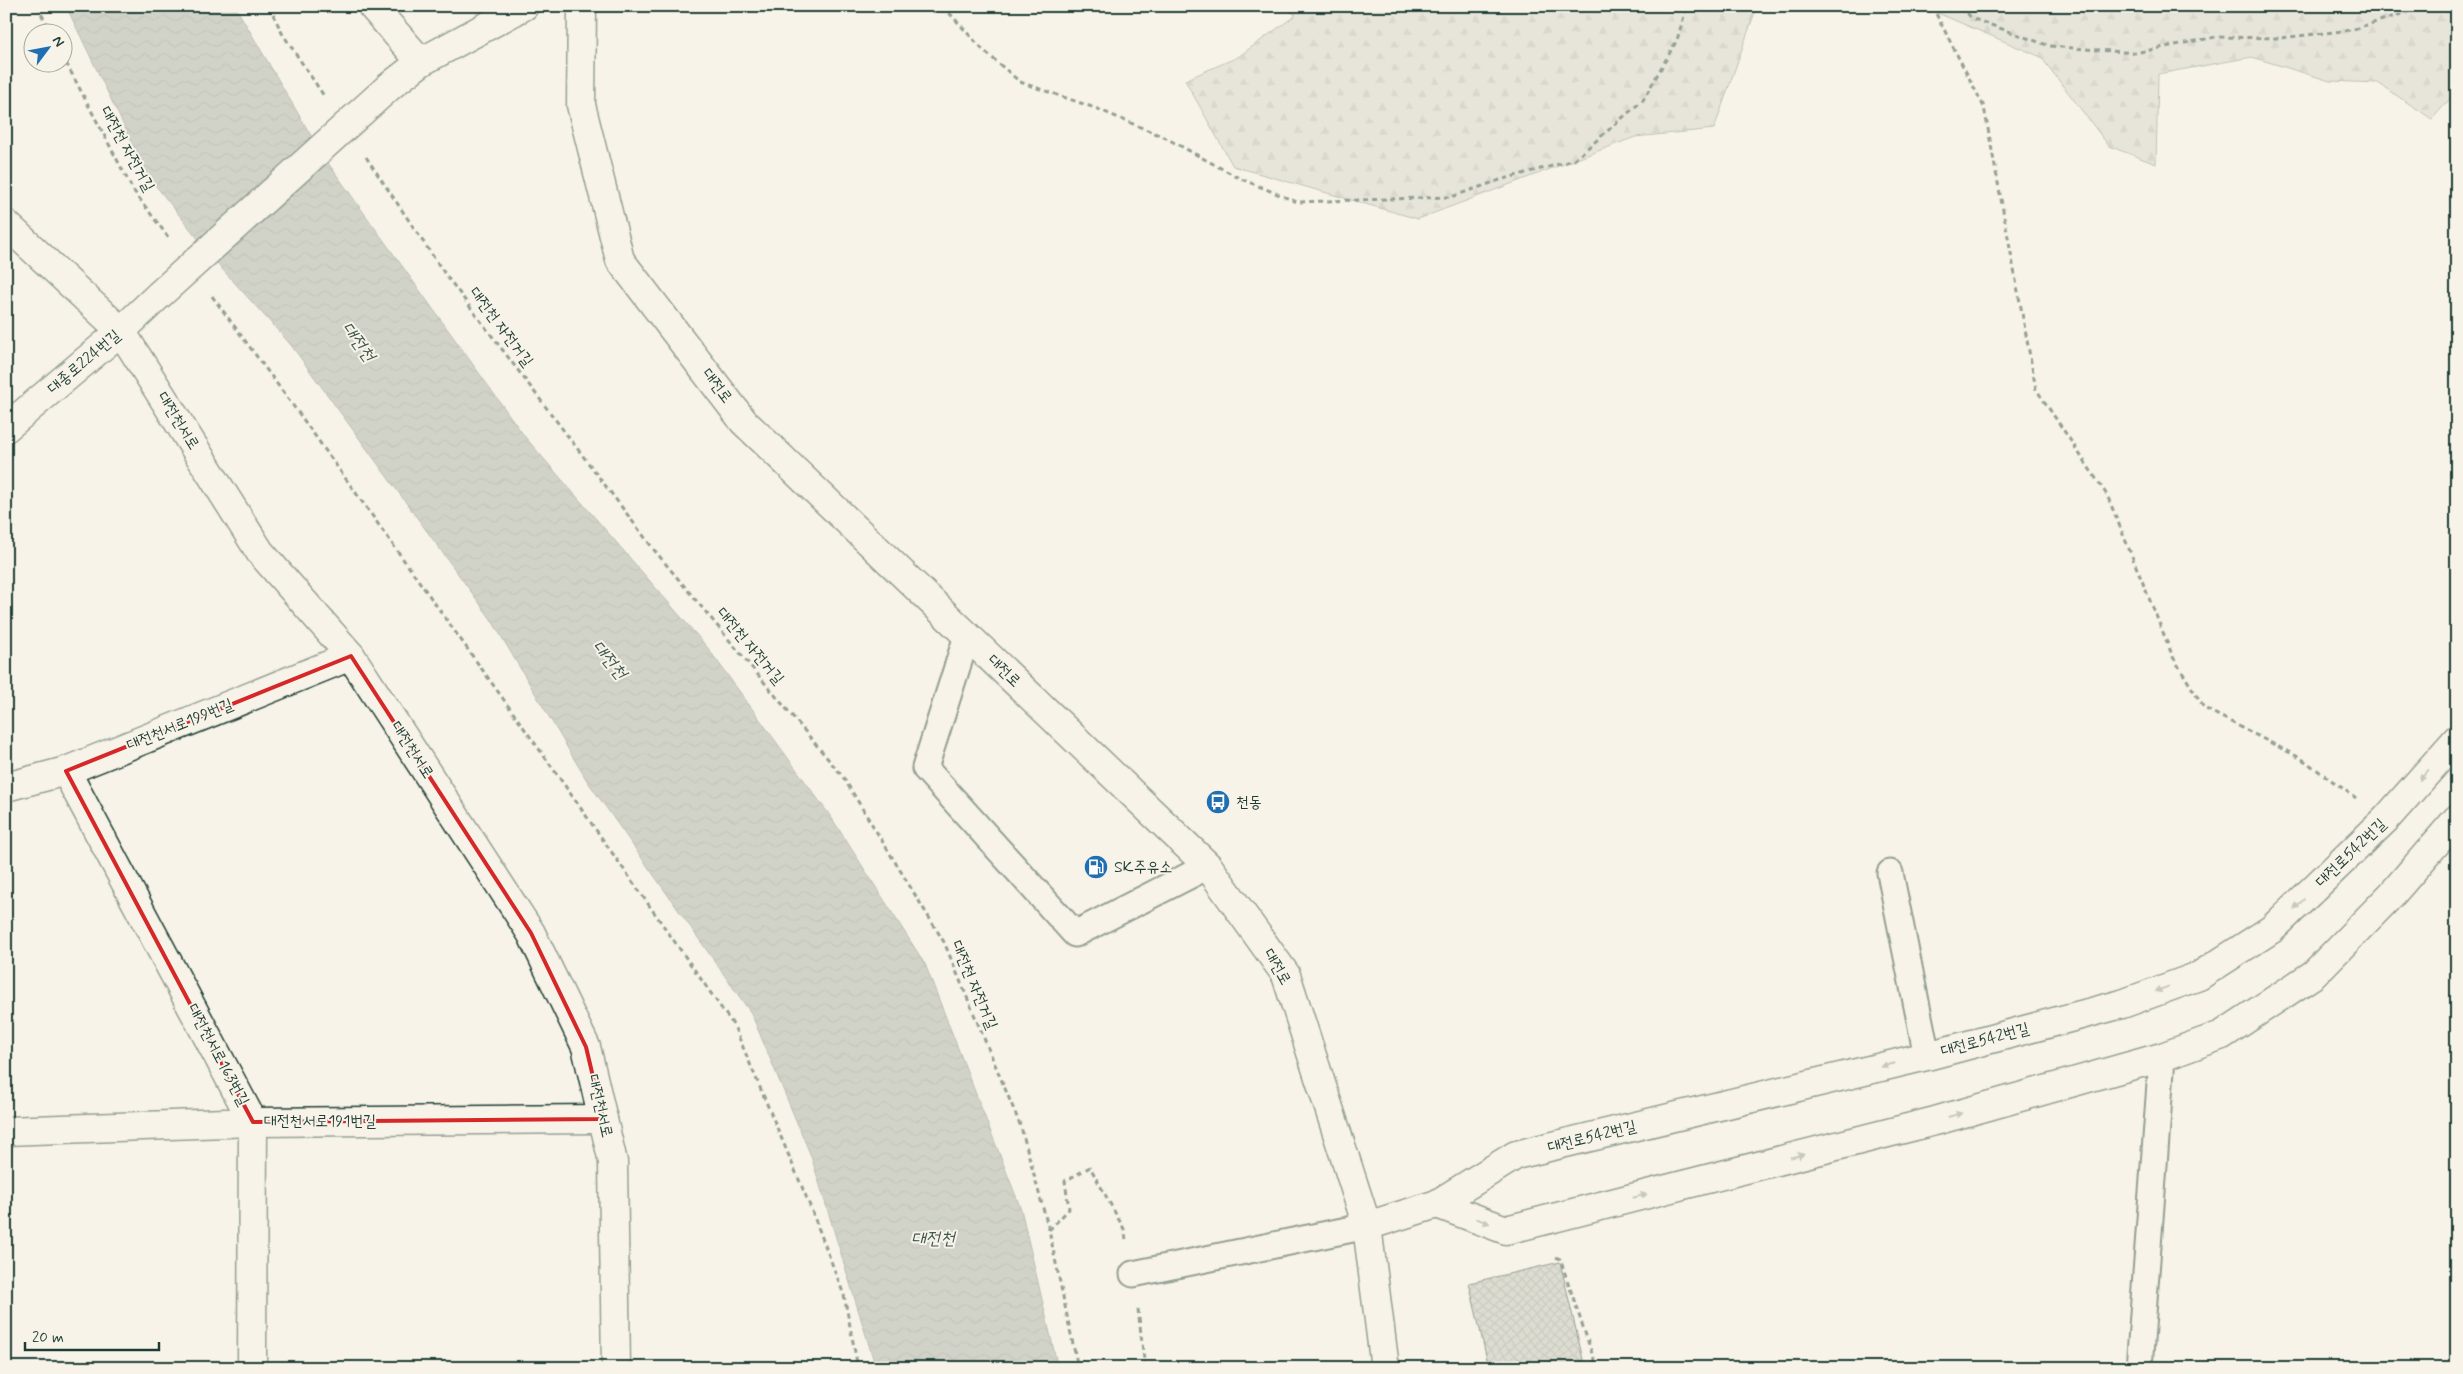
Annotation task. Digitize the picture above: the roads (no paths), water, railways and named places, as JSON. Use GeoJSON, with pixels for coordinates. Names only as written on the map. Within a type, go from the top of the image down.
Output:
{"type":"FeatureCollection","features":[{"type":"Feature","properties":{"kind":"main road"},"geometry":{"type":"LineString","coordinates":[[372,6],[421,62],[524,6]]}},
{"type":"Feature","properties":{"kind":"main road","name":"대전로"},"geometry":{"type":"LineString","coordinates":[[582,6],[581,104],[620,260],[744,422],[1208,866],[1286,975],[1368,1226],[1385,1368]]}},
{"type":"Feature","properties":{"kind":"main road","name":"대종로224번길"},"geometry":{"type":"LineString","coordinates":[[6,428],[121,331],[390,86],[421,62]]}},
{"type":"Feature","properties":{"kind":"main road","name":"대전천서로"},"geometry":{"type":"LineString","coordinates":[[6,224],[121,331],[260,552],[351,656],[532,932],[586,1047],[613,1162],[616,1368]]}},
{"type":"Feature","properties":{"kind":"main road","name":"대전천서로199번길"},"geometry":{"type":"LineString","coordinates":[[6,787],[66,771],[351,656]]}},
{"type":"Feature","properties":{"kind":"main road","name":"대전로542번길"},"geometry":{"type":"LineString","coordinates":[[1368,1226],[1438,1204],[1516,1155],[1927,1056],[2122,1004],[2198,976],[2272,929],[2386,819],[2457,739]]}},
{"type":"Feature","properties":{"kind":"main road","name":"대전천서로163번길"},"geometry":{"type":"LineString","coordinates":[[66,771],[253,1122],[252,1368]]}},
{"type":"Feature","properties":{"kind":"main road"},"geometry":{"type":"LineString","coordinates":[[1438,1204],[1506,1230],[1935,1121],[2162,1057],[2222,1035],[2314,974],[2393,893],[2457,819]]}},
{"type":"Feature","properties":{"kind":"main road","name":"대전천서로191번길"},"geometry":{"type":"LineString","coordinates":[[6,1131],[253,1122],[603,1119]]}},
{"type":"Feature","properties":{"kind":"lane"},"geometry":{"type":"LineString","coordinates":[[968,636],[925,768],[1075,934],[1208,866]]}},
{"type":"Feature","properties":{"kind":"lane"},"geometry":{"type":"LineString","coordinates":[[1890,873],[1927,1056]]}},
{"type":"Feature","properties":{"kind":"lane"},"geometry":{"type":"LineString","coordinates":[[2139,1368],[2162,1057]]}},
{"type":"Feature","properties":{"kind":"lane"},"geometry":{"type":"LineString","coordinates":[[1133,1274],[1368,1226]]}},
{"type":"Feature","properties":{"kind":"water","name":"대전천"},"geometry":{"type":"Polygon","coordinates":[[[66,6],[235,6],[323,156],[525,437],[707,647],[831,817],[925,964],[1021,1209],[1058,1368],[876,1368],[811,1156],[751,1013],[586,779],[491,619],[291,345],[223,270],[148,176],[66,6]]]}},
{"type":"Feature","properties":{"kind":"place","name":"천동"},"geometry":{"type":"Point","coordinates":[1218,802]}},
{"type":"Feature","properties":{"kind":"place","name":"SK주유소"},"geometry":{"type":"Point","coordinates":[1096,867]}}]}
